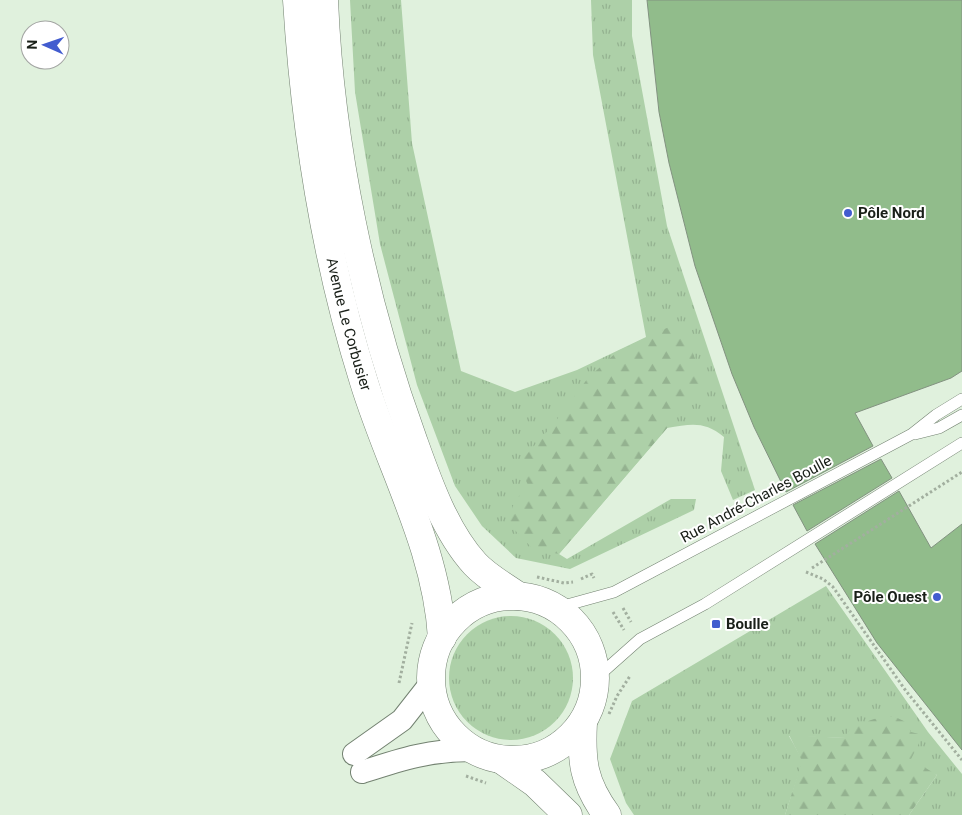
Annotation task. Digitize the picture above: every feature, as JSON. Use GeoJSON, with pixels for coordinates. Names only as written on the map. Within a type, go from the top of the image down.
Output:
{"type":"FeatureCollection","features":[{"type":"Feature","properties":{"kind":"street","name":"Avenue Le Corbusier"},"geometry":{"type":"LineString","coordinates":[[297,0],[305,100],[326,235],[364,381],[429,562],[439,604],[442,638]]}},
{"type":"Feature","properties":{"kind":"street","name":"Avenue Le Corbusier"},"geometry":{"type":"LineString","coordinates":[[324,0],[340,150],[353,226],[389,371],[424,472],[456,538],[476,565],[524,585]]}},
{"type":"Feature","properties":{"kind":"street"},"geometry":{"type":"LineString","coordinates":[[568,815],[535,783],[502,760],[473,750],[456,737],[443,722],[435,703],[431,682],[433,659],[442,638],[452,623],[474,606],[500,597],[524,585],[538,600],[556,608],[576,625],[585,639],[591,654],[595,679],[592,701],[594,722],[582,748],[585,777],[590,791],[607,815]]}},
{"type":"Feature","properties":{"kind":"street"},"geometry":{"type":"LineString","coordinates":[[431,682],[402,720],[358,763],[445,750],[473,750]]}},
{"type":"Feature","properties":{"kind":"street"},"geometry":{"type":"LineString","coordinates":[[502,760],[523,760],[543,755],[594,722]]}},
{"type":"Feature","properties":{"kind":"lane","name":"Rue André-Charles Boulle"},"geometry":{"type":"LineString","coordinates":[[556,608],[614,592],[912,434],[936,415],[962,400]]}},
{"type":"Feature","properties":{"kind":"lane"},"geometry":{"type":"LineString","coordinates":[[912,434],[939,428],[962,415]]}},
{"type":"Feature","properties":{"kind":"lane"},"geometry":{"type":"LineString","coordinates":[[595,679],[640,640],[704,604],[962,443]]}},
{"type":"Feature","properties":{"kind":"path"},"geometry":{"type":"LineString","coordinates":[[812,568],[962,472]]}},
{"type":"Feature","properties":{"kind":"path"},"geometry":{"type":"LineString","coordinates":[[806,572],[823,579],[833,587],[906,691],[962,760]]}},
{"type":"Feature","properties":{"kind":"path"},"geometry":{"type":"LineString","coordinates":[[524,585],[575,582],[592,574],[643,665],[624,682],[594,722]]}},
{"type":"Feature","properties":{"kind":"path"},"geometry":{"type":"LineString","coordinates":[[618,600],[633,627]]}},
{"type":"Feature","properties":{"kind":"green space"},"geometry":{"type":"Polygon","coordinates":[[[350,0],[401,0],[412,143],[461,371],[515,392],[577,370],[646,337],[593,55],[591,0],[632,0],[632,36],[667,226],[755,490],[733,500],[721,471],[724,437],[704,426],[684,425],[667,428],[559,554],[567,559],[671,499],[696,499],[694,510],[570,569],[516,558],[482,526],[455,486],[417,385],[380,244],[355,92],[350,0]]]}},
{"type":"Feature","properties":{"kind":"green space"},"geometry":{"type":"Polygon","coordinates":[[[669,327],[683,328],[705,384],[559,554],[533,549],[509,524],[514,502],[528,485],[518,464],[552,426],[588,378],[618,351],[669,327]]]}},
{"type":"Feature","properties":{"kind":"green space"},"geometry":{"type":"Polygon","coordinates":[[[826,586],[928,732],[962,774],[962,815],[909,815],[937,775],[845,738],[789,736],[803,761],[785,815],[634,815],[626,803],[610,759],[632,701],[826,586]]]}},
{"type":"Feature","properties":{"kind":"green space"},"geometry":{"type":"Polygon","coordinates":[[[511,616],[535,621],[546,626],[555,634],[563,643],[568,654],[573,678],[568,702],[563,713],[555,722],[546,730],[535,735],[511,740],[487,735],[476,730],[467,722],[459,713],[454,702],[449,678],[454,654],[459,643],[467,634],[476,626],[487,621],[511,616]]]}},
{"type":"Feature","properties":{"kind":"green space"},"geometry":{"type":"Polygon","coordinates":[[[893,716],[906,722],[911,732],[923,735],[911,759],[937,775],[909,815],[785,815],[802,761],[789,735],[845,738],[851,727],[874,719],[893,716]]]}},
{"type":"Feature","properties":{"kind":"building","name":"Pôle Nord"},"geometry":{"type":"Polygon","coordinates":[[[647,0],[962,0],[962,371],[951,378],[855,413],[873,446],[786,492],[754,427],[732,374],[695,266],[669,163],[659,112],[647,0]]]}},
{"type":"Feature","properties":{"kind":"building"},"geometry":{"type":"Polygon","coordinates":[[[881,459],[892,478],[807,531],[793,505],[881,459]]]}},
{"type":"Feature","properties":{"kind":"building"},"geometry":{"type":"Polygon","coordinates":[[[899,491],[931,548],[962,524],[962,750],[877,643],[815,544],[899,491]]]}},
{"type":"Feature","properties":{"kind":"place","name":"Pôle Nord"},"geometry":{"type":"Point","coordinates":[848,213]}},
{"type":"Feature","properties":{"kind":"place","name":"Pôle Ouest"},"geometry":{"type":"Point","coordinates":[937,597]}},
{"type":"Feature","properties":{"kind":"place","name":"Boulle"},"geometry":{"type":"Point","coordinates":[716,624]}}]}
